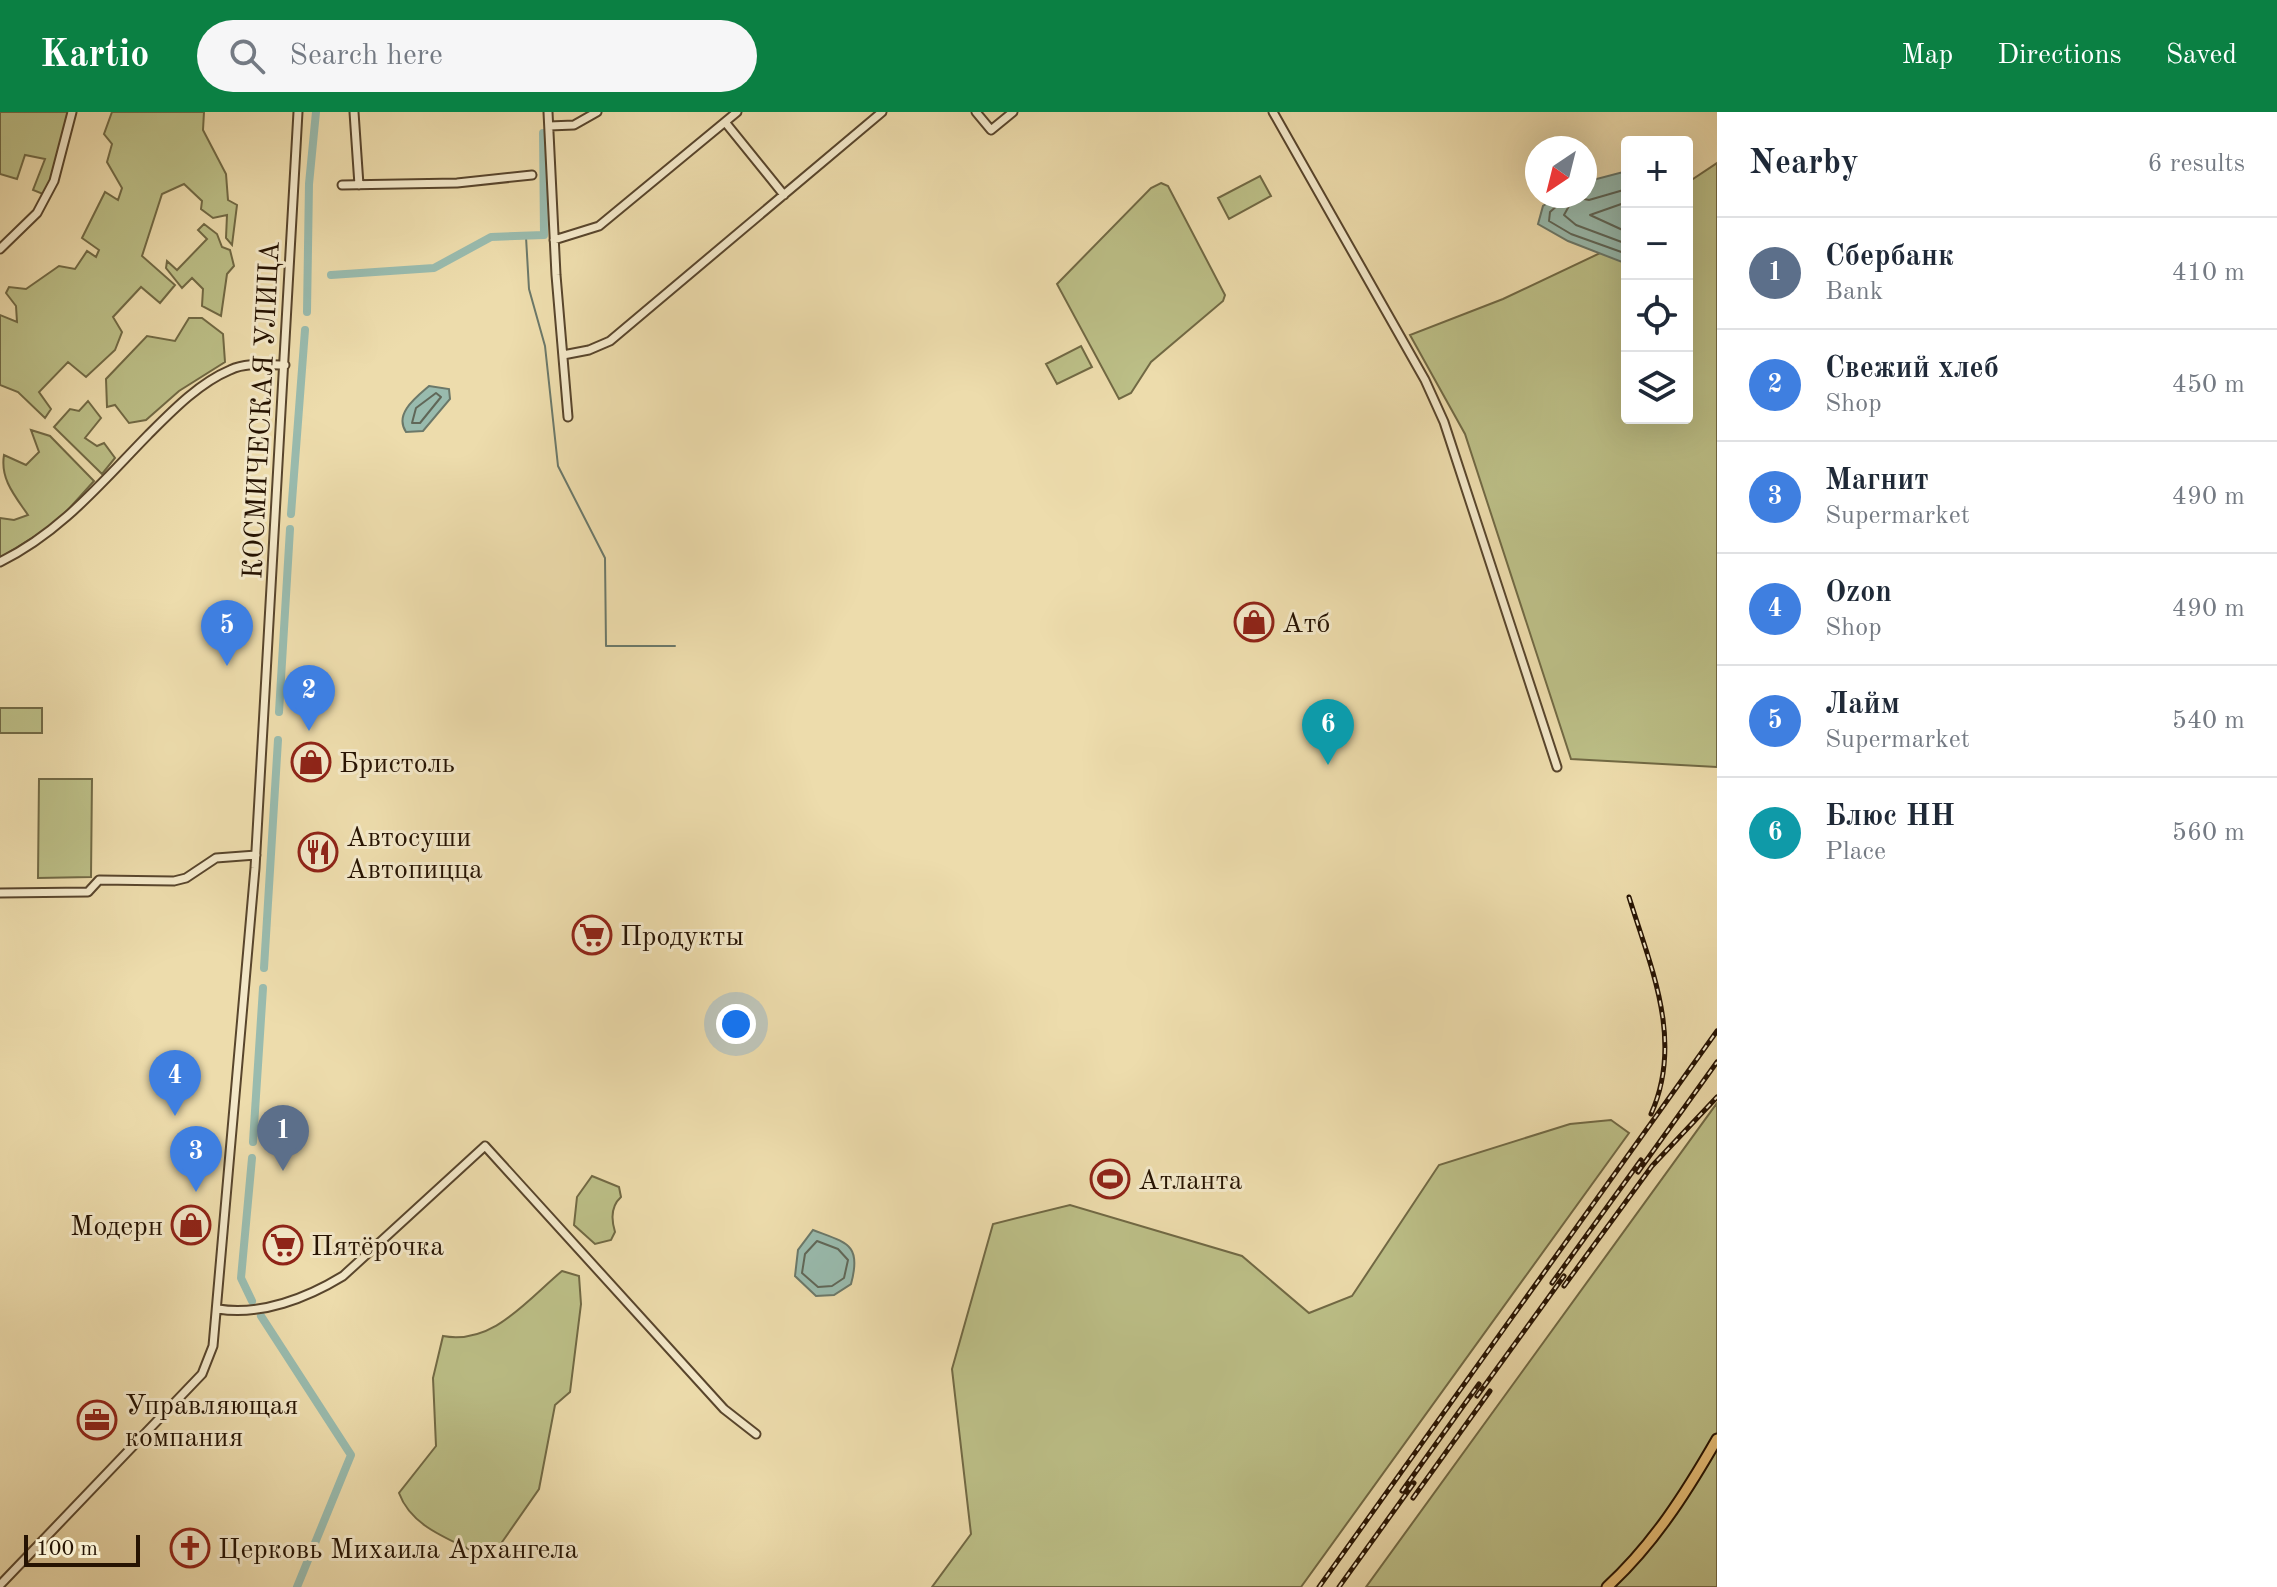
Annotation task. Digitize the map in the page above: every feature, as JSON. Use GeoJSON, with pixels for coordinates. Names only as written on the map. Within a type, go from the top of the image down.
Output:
{"type":"FeatureCollection","features":[{"type":"Feature","properties":{"kind":"main road"},"geometry":{"type":"LineString","coordinates":[[1607,1587],[1633,1563],[1662,1527],[1717,1439]]}},
{"type":"Feature","properties":{"kind":"street"},"geometry":{"type":"LineString","coordinates":[[0,249],[37,213],[54,181],[72,112]]}},
{"type":"Feature","properties":{"kind":"street","name":"КОСМИЧЕСКАЯ УЛИЦА"},"geometry":{"type":"LineString","coordinates":[[0,1585],[202,1374],[211,1357],[233,1148],[256,855],[298,112]]}},
{"type":"Feature","properties":{"kind":"street"},"geometry":{"type":"LineString","coordinates":[[354,112],[359,185]]}},
{"type":"Feature","properties":{"kind":"street"},"geometry":{"type":"LineString","coordinates":[[548,112],[568,417]]}},
{"type":"Feature","properties":{"kind":"street"},"geometry":{"type":"LineString","coordinates":[[549,126],[574,125],[597,112]]}},
{"type":"Feature","properties":{"kind":"street"},"geometry":{"type":"LineString","coordinates":[[554,240],[599,226],[737,112]]}},
{"type":"Feature","properties":{"kind":"street"},"geometry":{"type":"LineString","coordinates":[[563,355],[589,350],[610,341],[882,112]]}},
{"type":"Feature","properties":{"kind":"street"},"geometry":{"type":"LineString","coordinates":[[976,112],[991,130],[1013,112]]}},
{"type":"Feature","properties":{"kind":"street"},"geometry":{"type":"LineString","coordinates":[[1273,112],[1425,380],[1444,422],[1557,767]]}},
{"type":"Feature","properties":{"kind":"street"},"geometry":{"type":"LineString","coordinates":[[725,122],[784,195]]}},
{"type":"Feature","properties":{"kind":"street"},"geometry":{"type":"LineString","coordinates":[[342,185],[457,183],[532,175]]}},
{"type":"Feature","properties":{"kind":"street"},"geometry":{"type":"LineString","coordinates":[[0,562],[57,527],[168,415],[209,382],[248,364],[285,365]]}},
{"type":"Feature","properties":{"kind":"street"},"geometry":{"type":"LineString","coordinates":[[0,893],[88,892],[99,880],[174,881],[186,878],[216,858],[256,855]]}},
{"type":"Feature","properties":{"kind":"street"},"geometry":{"type":"LineString","coordinates":[[218,1309],[245,1310],[276,1304],[323,1288],[343,1276],[485,1146],[724,1409],[756,1434]]}},
{"type":"Feature","properties":{"kind":"green space"},"geometry":{"type":"Polygon","coordinates":[[[0,112],[69,112],[52,177],[43,194],[33,190],[45,159],[25,155],[17,179],[0,174],[0,112]]]}},
{"type":"Feature","properties":{"kind":"green space"},"geometry":{"type":"Polygon","coordinates":[[[112,112],[204,112],[203,130],[226,174],[228,200],[237,205],[232,245],[226,238],[227,215],[213,218],[201,209],[202,201],[184,184],[162,194],[142,256],[175,285],[160,303],[141,287],[113,317],[122,332],[115,350],[86,377],[68,362],[39,392],[51,409],[45,418],[18,392],[0,385],[0,315],[17,322],[16,306],[6,293],[9,287],[26,289],[59,266],[75,269],[87,251],[96,257],[99,250],[82,238],[105,192],[118,200],[122,188],[107,162],[112,144],[104,134],[112,112]]]}},
{"type":"Feature","properties":{"kind":"green space"},"geometry":{"type":"Polygon","coordinates":[[[1717,163],[1717,767],[1571,759],[1465,434],[1410,335],[1503,299],[1621,240],[1621,424],[1693,424],[1693,179],[1717,163]]]}},
{"type":"Feature","properties":{"kind":"green space"},"geometry":{"type":"Polygon","coordinates":[[[1260,176],[1271,196],[1229,219],[1218,198],[1260,176]]]}},
{"type":"Feature","properties":{"kind":"green space"},"geometry":{"type":"Polygon","coordinates":[[[1161,183],[1168,186],[1225,295],[1223,301],[1151,362],[1131,393],[1119,399],[1057,284],[1151,188],[1161,183]]]}},
{"type":"Feature","properties":{"kind":"green space"},"geometry":{"type":"Polygon","coordinates":[[[204,224],[217,234],[222,247],[230,250],[234,266],[227,274],[221,316],[202,306],[203,289],[192,278],[182,288],[166,268],[167,261],[177,270],[207,239],[198,230],[204,224]]]}},
{"type":"Feature","properties":{"kind":"green space"},"geometry":{"type":"Polygon","coordinates":[[[189,318],[202,318],[223,334],[225,362],[179,391],[146,420],[129,423],[115,405],[107,407],[106,379],[147,336],[175,341],[189,318]]]}},
{"type":"Feature","properties":{"kind":"green space"},"geometry":{"type":"Polygon","coordinates":[[[1081,346],[1092,367],[1057,384],[1046,364],[1081,346]]]}},
{"type":"Feature","properties":{"kind":"green space"},"geometry":{"type":"Polygon","coordinates":[[[88,401],[101,418],[85,438],[97,446],[104,443],[115,458],[102,474],[54,427],[70,409],[79,411],[88,401]]]}},
{"type":"Feature","properties":{"kind":"green space"},"geometry":{"type":"Polygon","coordinates":[[[31,430],[50,436],[94,481],[56,523],[0,558],[0,518],[14,520],[28,515],[6,480],[4,455],[26,465],[39,452],[31,430]]]}},
{"type":"Feature","properties":{"kind":"green space"},"geometry":{"type":"Polygon","coordinates":[[[0,708],[42,708],[42,733],[0,733],[0,708]]]}},
{"type":"Feature","properties":{"kind":"green space"},"geometry":{"type":"Polygon","coordinates":[[[39,779],[92,779],[91,877],[38,878],[39,779]]]}},
{"type":"Feature","properties":{"kind":"green space"},"geometry":{"type":"Polygon","coordinates":[[[1717,1103],[1717,1587],[1366,1587],[1717,1103]]]}},
{"type":"Feature","properties":{"kind":"green space"},"geometry":{"type":"Polygon","coordinates":[[[1611,1120],[1629,1133],[1301,1587],[932,1587],[971,1534],[952,1369],[993,1224],[1070,1205],[1242,1256],[1309,1313],[1352,1296],[1439,1165],[1570,1124],[1611,1120]]]}},
{"type":"Feature","properties":{"kind":"green space"},"geometry":{"type":"Polygon","coordinates":[[[592,1176],[619,1187],[621,1197],[614,1209],[615,1232],[611,1240],[595,1244],[574,1225],[577,1197],[592,1176]]]}},
{"type":"Feature","properties":{"kind":"green space"},"geometry":{"type":"Polygon","coordinates":[[[562,1271],[579,1276],[581,1304],[570,1392],[555,1405],[539,1489],[500,1545],[477,1553],[421,1523],[399,1493],[436,1446],[433,1378],[443,1336],[478,1334],[493,1327],[522,1307],[562,1271]]]}},
{"type":"Feature","properties":{"kind":"water"},"geometry":{"type":"Polygon","coordinates":[[[1621,173],[1621,262],[1568,241],[1538,224],[1542,208],[1597,208],[1597,179],[1621,173]]]}},
{"type":"Feature","properties":{"kind":"water"},"geometry":{"type":"Polygon","coordinates":[[[429,386],[449,389],[450,399],[423,431],[406,432],[404,413],[429,386]]]}},
{"type":"Feature","properties":{"kind":"water"},"geometry":{"type":"Polygon","coordinates":[[[813,1230],[843,1242],[853,1253],[851,1284],[834,1295],[816,1296],[795,1276],[798,1250],[813,1230]]]}},
{"type":"Feature","properties":{"kind":"waterway"},"geometry":{"type":"LineString","coordinates":[[307,312],[309,184],[316,112]]}},
{"type":"Feature","properties":{"kind":"waterway"},"geometry":{"type":"LineString","coordinates":[[331,275],[434,268],[491,237],[544,235],[543,133]]}},
{"type":"Feature","properties":{"kind":"waterway"},"geometry":{"type":"LineString","coordinates":[[526,237],[529,289],[545,346],[558,466],[605,558],[606,646],[675,646]]}},
{"type":"Feature","properties":{"kind":"waterway"},"geometry":{"type":"LineString","coordinates":[[291,514],[305,330]]}},
{"type":"Feature","properties":{"kind":"waterway"},"geometry":{"type":"LineString","coordinates":[[279,712],[290,529]]}},
{"type":"Feature","properties":{"kind":"waterway"},"geometry":{"type":"LineString","coordinates":[[264,968],[278,740]]}},
{"type":"Feature","properties":{"kind":"waterway"},"geometry":{"type":"LineString","coordinates":[[253,1142],[263,988]]}},
{"type":"Feature","properties":{"kind":"waterway"},"geometry":{"type":"LineString","coordinates":[[252,1158],[241,1278],[252,1301]]}},
{"type":"Feature","properties":{"kind":"waterway"},"geometry":{"type":"LineString","coordinates":[[261,1316],[351,1455],[297,1587]]}},
{"type":"Feature","properties":{"kind":"railway"},"geometry":{"type":"LineString","coordinates":[[1629,897],[1654,978],[1664,1032],[1665,1059],[1651,1114]]}},
{"type":"Feature","properties":{"kind":"railway"},"geometry":{"type":"LineString","coordinates":[[1319,1587],[1717,1031]]}},
{"type":"Feature","properties":{"kind":"railway"},"geometry":{"type":"LineString","coordinates":[[1638,1172],[1717,1062]]}},
{"type":"Feature","properties":{"kind":"railway"},"geometry":{"type":"LineString","coordinates":[[1564,1286],[1652,1166],[1717,1097]]}},
{"type":"Feature","properties":{"kind":"railway"},"geometry":{"type":"LineString","coordinates":[[1552,1283],[1641,1160]]}},
{"type":"Feature","properties":{"kind":"railway"},"geometry":{"type":"LineString","coordinates":[[1477,1396],[1564,1276]]}},
{"type":"Feature","properties":{"kind":"railway"},"geometry":{"type":"LineString","coordinates":[[1402,1491],[1479,1384]]}},
{"type":"Feature","properties":{"kind":"railway"},"geometry":{"type":"LineString","coordinates":[[1413,1498],[1490,1391]]}},
{"type":"Feature","properties":{"kind":"railway"},"geometry":{"type":"LineString","coordinates":[[1339,1587],[1414,1483]]}},
{"type":"Feature","properties":{"kind":"place","name":"Атб"},"geometry":{"type":"Point","coordinates":[1254,622]}},
{"type":"Feature","properties":{"kind":"place","name":"Лайм"},"geometry":{"type":"Point","coordinates":[227,666]}},
{"type":"Feature","properties":{"kind":"place","name":"Свежий хлеб"},"geometry":{"type":"Point","coordinates":[309,731]}},
{"type":"Feature","properties":{"kind":"place","name":"Бристоль"},"geometry":{"type":"Point","coordinates":[311,762]}},
{"type":"Feature","properties":{"kind":"place","name":"Блюс НН"},"geometry":{"type":"Point","coordinates":[1328,765]}},
{"type":"Feature","properties":{"kind":"place","name":"Автосуши Автопицца"},"geometry":{"type":"Point","coordinates":[318,852]}},
{"type":"Feature","properties":{"kind":"place","name":"Продукты"},"geometry":{"type":"Point","coordinates":[592,935]}},
{"type":"Feature","properties":{"kind":"place","name":"Ozon"},"geometry":{"type":"Point","coordinates":[175,1116]}},
{"type":"Feature","properties":{"kind":"place","name":"Сбербанк"},"geometry":{"type":"Point","coordinates":[283,1171]}},
{"type":"Feature","properties":{"kind":"place","name":"Атланта"},"geometry":{"type":"Point","coordinates":[1110,1179]}},
{"type":"Feature","properties":{"kind":"place","name":"Магнит"},"geometry":{"type":"Point","coordinates":[196,1192]}},
{"type":"Feature","properties":{"kind":"place","name":"Модерн"},"geometry":{"type":"Point","coordinates":[191,1225]}},
{"type":"Feature","properties":{"kind":"place","name":"Пятёрочка"},"geometry":{"type":"Point","coordinates":[283,1245]}},
{"type":"Feature","properties":{"kind":"place","name":"Управляющая компания"},"geometry":{"type":"Point","coordinates":[97,1420]}},
{"type":"Feature","properties":{"kind":"place","name":"Церковь Михаила Архангела"},"geometry":{"type":"Point","coordinates":[190,1548]}}]}
